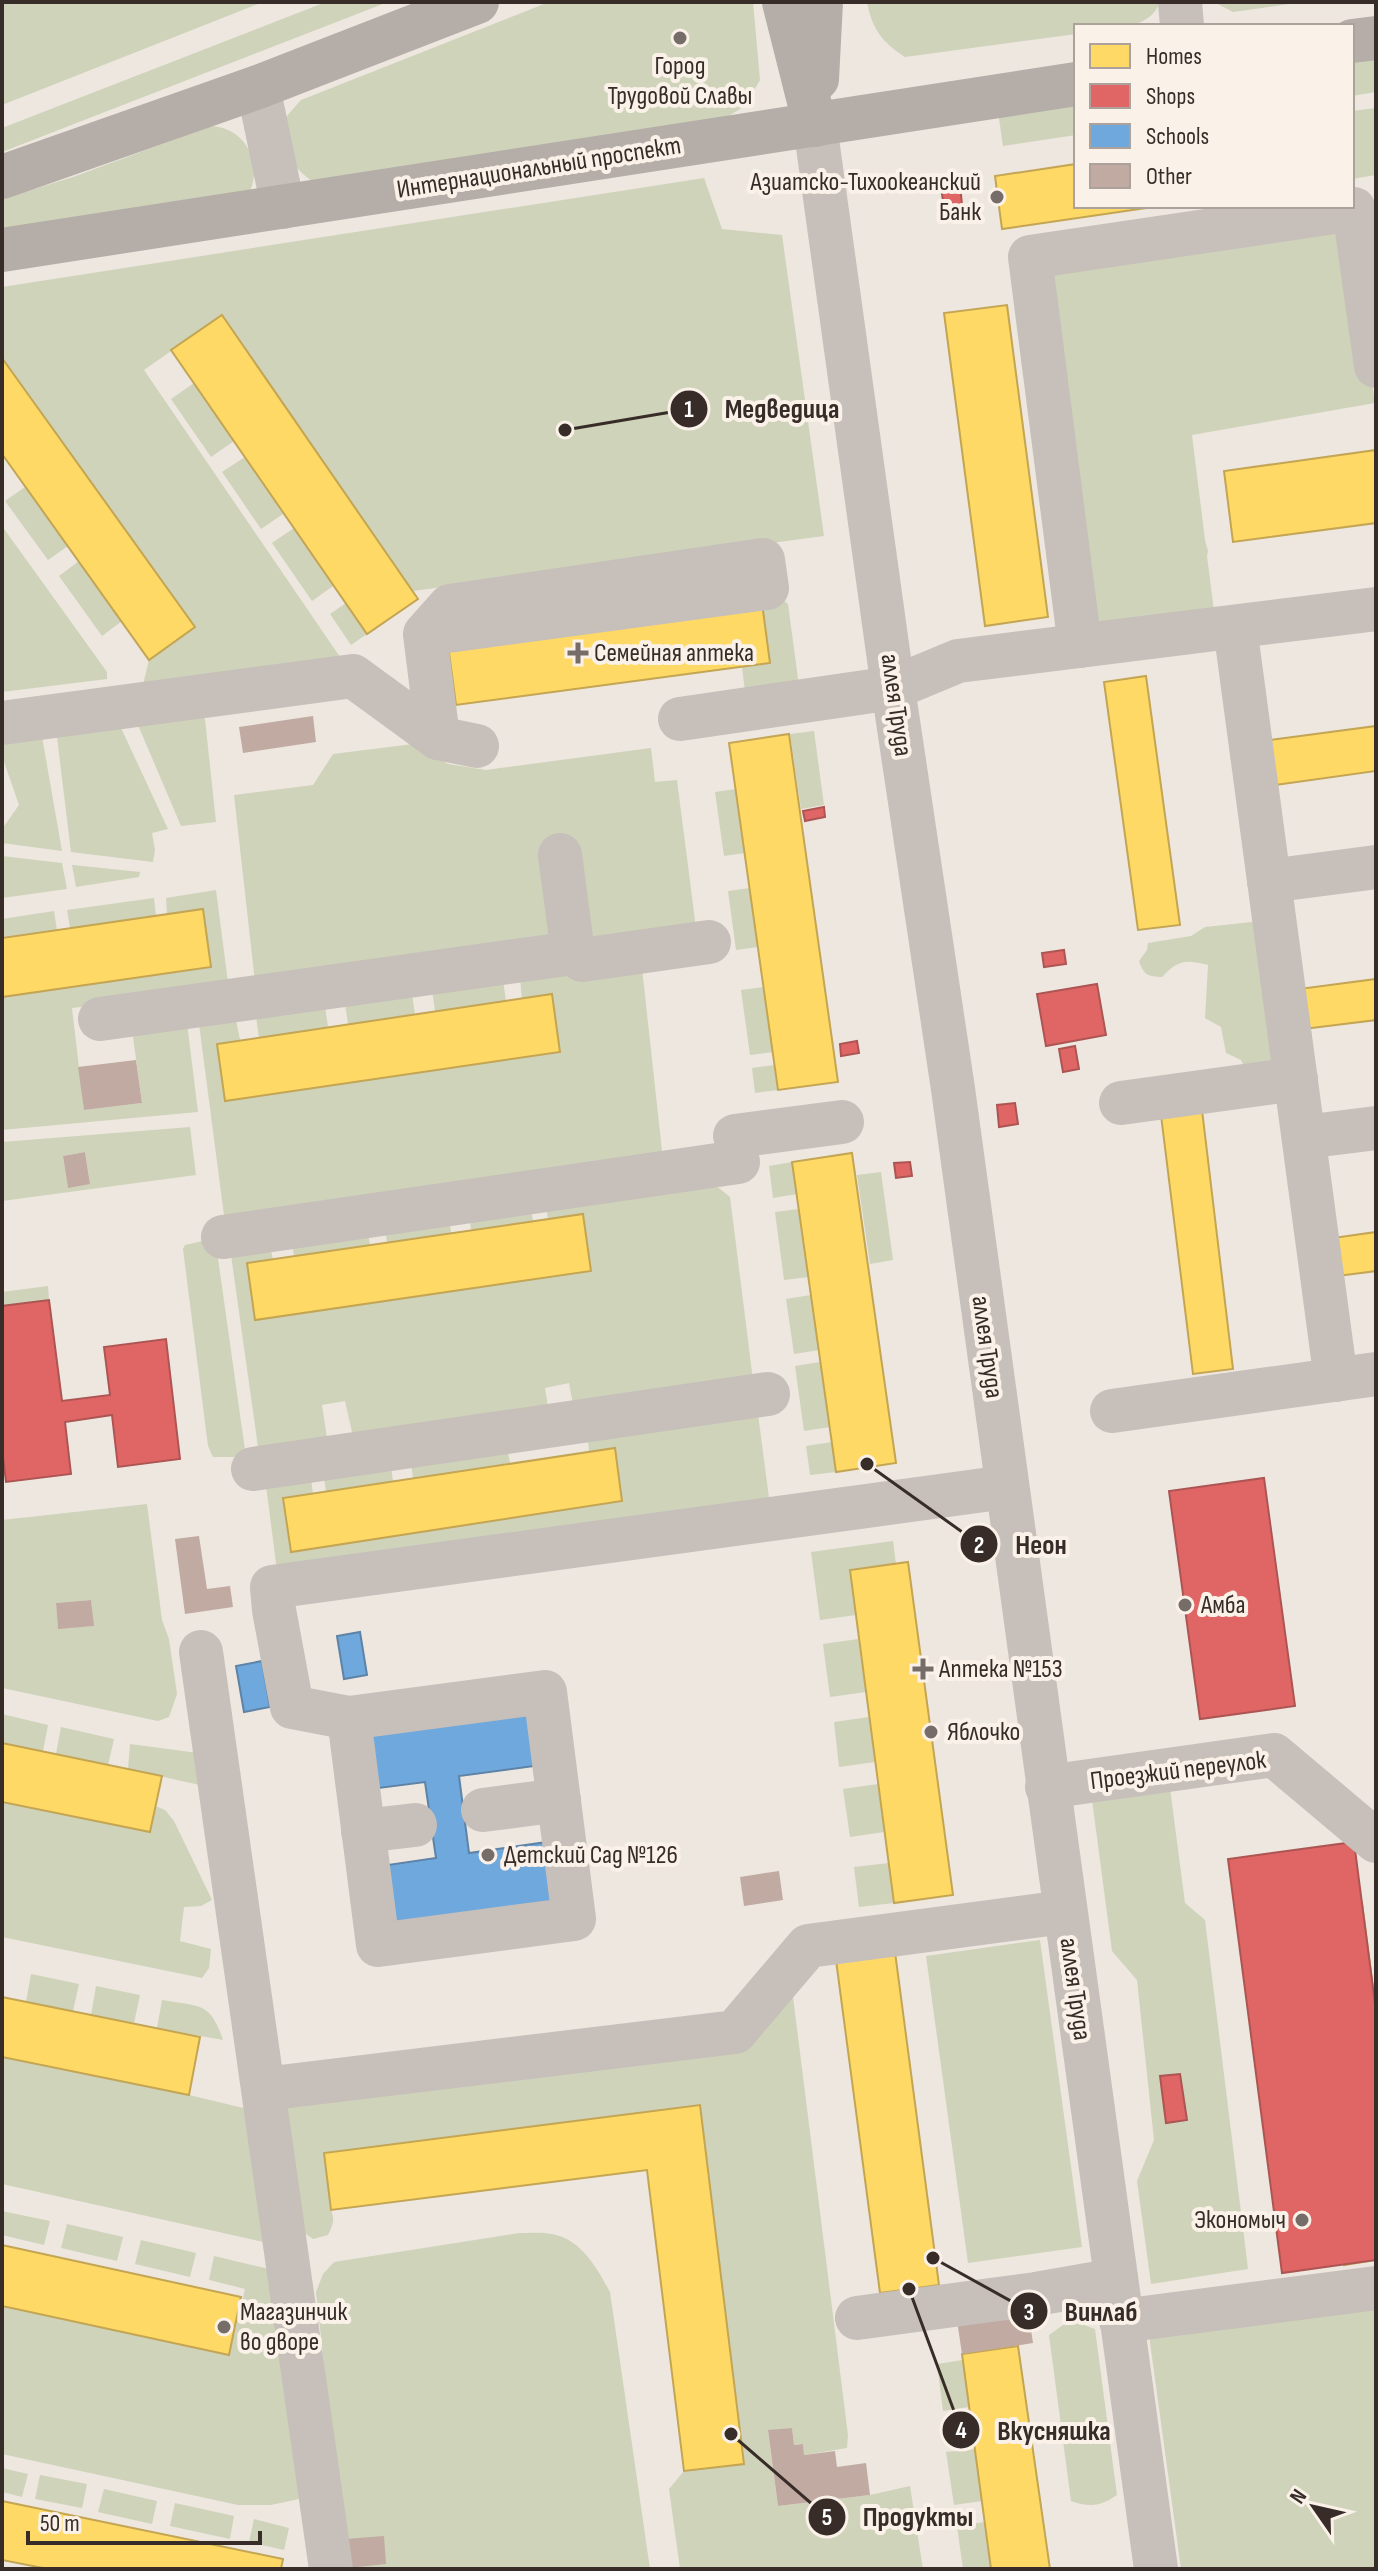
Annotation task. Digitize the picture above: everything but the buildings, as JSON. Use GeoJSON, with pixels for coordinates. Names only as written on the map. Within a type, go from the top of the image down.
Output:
{"type":"FeatureCollection","features":[{"type":"Feature","properties":{"kind":"main road"},"geometry":{"type":"LineString","coordinates":[[2,177],[258,87],[477,2]]}},
{"type":"Feature","properties":{"kind":"main road","name":"аллея Труда"},"geometry":{"type":"LineString","coordinates":[[784,2],[815,125]]}},
{"type":"Feature","properties":{"kind":"main road","name":"аллея Труда"},"geometry":{"type":"LineString","coordinates":[[815,125],[821,2]]}},
{"type":"Feature","properties":{"kind":"main road"},"geometry":{"type":"LineString","coordinates":[[1354,41],[1376,38]]}},
{"type":"Feature","properties":{"kind":"main road","name":"Интернациональный проспект"},"geometry":{"type":"LineString","coordinates":[[2,250],[1074,84]]}},
{"type":"Feature","properties":{"kind":"street"},"geometry":{"type":"LineString","coordinates":[[1180,2],[1182,24]]}},
{"type":"Feature","properties":{"kind":"street"},"geometry":{"type":"LineString","coordinates":[[258,87],[283,207]]}},
{"type":"Feature","properties":{"kind":"street","name":"аллея Труда"},"geometry":{"type":"LineString","coordinates":[[815,125],[893,688],[953,1089],[1156,2569]]}},
{"type":"Feature","properties":{"kind":"street"},"geometry":{"type":"LineString","coordinates":[[1080,646],[1030,257],[1354,209],[1376,366]]}},
{"type":"Feature","properties":{"kind":"street"},"geometry":{"type":"LineString","coordinates":[[763,560],[767,588],[425,634],[450,606],[763,560]]}},
{"type":"Feature","properties":{"kind":"street"},"geometry":{"type":"LineString","coordinates":[[680,719],[893,688],[958,661],[1376,609]]}},
{"type":"Feature","properties":{"kind":"street"},"geometry":{"type":"LineString","coordinates":[[1112,1411],[1356,1377],[1304,1137],[1235,627]]}},
{"type":"Feature","properties":{"kind":"street"},"geometry":{"type":"LineString","coordinates":[[2,723],[353,676],[458,742],[425,634]]}},
{"type":"Feature","properties":{"kind":"street"},"geometry":{"type":"LineString","coordinates":[[560,855],[573,953],[582,960],[709,942]]}},
{"type":"Feature","properties":{"kind":"street"},"geometry":{"type":"LineString","coordinates":[[1269,881],[1376,867]]}},
{"type":"Feature","properties":{"kind":"street"},"geometry":{"type":"LineString","coordinates":[[100,1019],[240,997],[573,953]]}},
{"type":"Feature","properties":{"kind":"street"},"geometry":{"type":"LineString","coordinates":[[1121,1103],[1296,1079]]}},
{"type":"Feature","properties":{"kind":"street"},"geometry":{"type":"LineString","coordinates":[[223,1237],[736,1149],[842,1122]]}},
{"type":"Feature","properties":{"kind":"street"},"geometry":{"type":"LineString","coordinates":[[1304,1137],[1376,1128]]}},
{"type":"Feature","properties":{"kind":"street"},"geometry":{"type":"LineString","coordinates":[[253,1469],[338,1437],[768,1394]]}},
{"type":"Feature","properties":{"kind":"street"},"geometry":{"type":"LineString","coordinates":[[349,1718],[378,1945],[574,1919],[545,1692],[349,1718],[292,1707],[272,1587],[1006,1487]]}},
{"type":"Feature","properties":{"kind":"street"},"geometry":{"type":"LineString","coordinates":[[201,1652],[331,2569]]}},
{"type":"Feature","properties":{"kind":"street","name":"Проезжий переулок"},"geometry":{"type":"LineString","coordinates":[[1047,1787],[1182,1756],[1274,1755],[1376,1841]]}},
{"type":"Feature","properties":{"kind":"street"},"geometry":{"type":"LineString","coordinates":[[483,1810],[559,1800]]}},
{"type":"Feature","properties":{"kind":"street"},"geometry":{"type":"LineString","coordinates":[[363,1831],[415,1825]]}},
{"type":"Feature","properties":{"kind":"street"},"geometry":{"type":"LineString","coordinates":[[264,2089],[735,2032],[808,1946],[1064,1912]]}},
{"type":"Feature","properties":{"kind":"street"},"geometry":{"type":"LineString","coordinates":[[857,2318],[1036,2294],[1118,2300],[1376,2288]]}},
{"type":"Feature","properties":{"kind":"green space"},"geometry":{"type":"Polygon","coordinates":[[[2,2],[263,2],[2,105],[2,2]]]}},
{"type":"Feature","properties":{"kind":"green space"},"geometry":{"type":"Polygon","coordinates":[[[326,2],[388,2],[2,152],[2,128],[326,2]]]}},
{"type":"Feature","properties":{"kind":"green space"},"geometry":{"type":"Polygon","coordinates":[[[549,2],[753,2],[760,80],[745,106],[725,118],[328,191],[299,170],[290,154],[286,117],[301,100],[549,2]]]}},
{"type":"Feature","properties":{"kind":"green space"},"geometry":{"type":"Polygon","coordinates":[[[867,2],[1160,2],[1154,13],[1135,24],[1074,24],[1074,34],[905,57],[879,34],[867,2]]]}},
{"type":"Feature","properties":{"kind":"green space"},"geometry":{"type":"Polygon","coordinates":[[[1214,2],[1303,2],[1233,12],[1214,2]]]}},
{"type":"Feature","properties":{"kind":"green space"},"geometry":{"type":"Polygon","coordinates":[[[1376,45],[1376,92],[1354,96],[1354,48],[1376,45]]]}},
{"type":"Feature","properties":{"kind":"green space"},"geometry":{"type":"Polygon","coordinates":[[[1074,93],[1074,135],[1003,146],[997,105],[1074,93]]]}},
{"type":"Feature","properties":{"kind":"green space"},"geometry":{"type":"Polygon","coordinates":[[[1376,108],[1376,175],[1354,179],[1354,111],[1376,108]]]}},
{"type":"Feature","properties":{"kind":"green space"},"geometry":{"type":"Polygon","coordinates":[[[211,126],[235,134],[250,152],[254,175],[246,199],[2,238],[2,199],[73,177],[211,126]]]}},
{"type":"Feature","properties":{"kind":"green space"},"geometry":{"type":"Polygon","coordinates":[[[704,178],[722,229],[782,235],[824,536],[413,591],[222,315],[144,370],[353,676],[138,705],[149,660],[195,627],[2,358],[2,287],[704,178]]]}},
{"type":"Feature","properties":{"kind":"green space"},"geometry":{"type":"Polygon","coordinates":[[[1350,229],[1375,403],[1192,435],[1215,619],[1094,635],[1047,274],[1350,229]]]}},
{"type":"Feature","properties":{"kind":"green space"},"geometry":{"type":"Polygon","coordinates":[[[194,383],[234,441],[211,457],[171,399],[194,383]]]}},
{"type":"Feature","properties":{"kind":"green space"},"geometry":{"type":"Polygon","coordinates":[[[245,457],[283,514],[261,529],[222,472],[245,457]]]}},
{"type":"Feature","properties":{"kind":"green space"},"geometry":{"type":"Polygon","coordinates":[[[25,487],[68,546],[48,560],[5,501],[25,487]]]}},
{"type":"Feature","properties":{"kind":"green space"},"geometry":{"type":"Polygon","coordinates":[[[2,526],[107,672],[107,679],[2,692],[2,526]]]}},
{"type":"Feature","properties":{"kind":"green space"},"geometry":{"type":"Polygon","coordinates":[[[294,528],[333,586],[312,601],[272,543],[294,528]]]}},
{"type":"Feature","properties":{"kind":"green space"},"geometry":{"type":"Polygon","coordinates":[[[79,561],[122,621],[102,636],[59,576],[79,561]]]}},
{"type":"Feature","properties":{"kind":"green space"},"geometry":{"type":"Polygon","coordinates":[[[783,600],[788,604],[798,679],[793,686],[745,692],[742,667],[770,663],[762,603],[783,600]]]}},
{"type":"Feature","properties":{"kind":"green space"},"geometry":{"type":"Polygon","coordinates":[[[346,603],[367,634],[351,645],[330,614],[346,603]]]}},
{"type":"Feature","properties":{"kind":"green space"},"geometry":{"type":"Polygon","coordinates":[[[190,708],[205,719],[216,822],[181,826],[135,718],[190,708]]]}},
{"type":"Feature","properties":{"kind":"green space"},"geometry":{"type":"Polygon","coordinates":[[[115,715],[168,829],[152,833],[155,850],[153,862],[71,852],[55,721],[115,715]]]}},
{"type":"Feature","properties":{"kind":"green space"},"geometry":{"type":"Polygon","coordinates":[[[40,725],[62,851],[2,843],[2,829],[19,805],[2,756],[2,731],[40,725]]]}},
{"type":"Feature","properties":{"kind":"green space"},"geometry":{"type":"Polygon","coordinates":[[[814,731],[824,805],[801,809],[790,734],[814,731]]]}},
{"type":"Feature","properties":{"kind":"green space"},"geometry":{"type":"Polygon","coordinates":[[[413,744],[448,764],[486,770],[651,748],[655,782],[677,780],[697,936],[255,982],[234,795],[313,785],[333,754],[413,744]]]}},
{"type":"Feature","properties":{"kind":"green space"},"geometry":{"type":"Polygon","coordinates":[[[736,789],[745,853],[724,856],[715,792],[736,789]]]}},
{"type":"Feature","properties":{"kind":"green space"},"geometry":{"type":"Polygon","coordinates":[[[2,856],[62,863],[67,889],[2,898],[2,856]]]}},
{"type":"Feature","properties":{"kind":"green space"},"geometry":{"type":"Polygon","coordinates":[[[72,865],[140,872],[139,877],[76,887],[72,865]]]}},
{"type":"Feature","properties":{"kind":"green space"},"geometry":{"type":"Polygon","coordinates":[[[750,888],[758,947],[736,950],[728,891],[750,888]]]}},
{"type":"Feature","properties":{"kind":"green space"},"geometry":{"type":"Polygon","coordinates":[[[216,890],[229,990],[72,1008],[84,1110],[142,1103],[131,1022],[186,1015],[198,1112],[2,1130],[2,997],[203,910],[167,914],[166,898],[216,890]]]}},
{"type":"Feature","properties":{"kind":"green space"},"geometry":{"type":"Polygon","coordinates":[[[154,898],[156,916],[70,928],[67,910],[154,898]]]}},
{"type":"Feature","properties":{"kind":"green space"},"geometry":{"type":"Polygon","coordinates":[[[54,911],[57,930],[2,938],[2,919],[54,911]]]}},
{"type":"Feature","properties":{"kind":"green space"},"geometry":{"type":"Polygon","coordinates":[[[1252,922],[1264,930],[1282,1060],[1248,1074],[1241,1060],[1226,1053],[1221,1027],[1205,1018],[1208,965],[1183,962],[1162,977],[1157,977],[1144,972],[1139,961],[1148,943],[1191,936],[1205,927],[1252,922]]]}},
{"type":"Feature","properties":{"kind":"green space"},"geometry":{"type":"Polygon","coordinates":[[[642,968],[663,1160],[225,1223],[199,1024],[236,1020],[240,1040],[217,1044],[225,1101],[560,1052],[552,995],[522,999],[520,978],[642,968]]]}},
{"type":"Feature","properties":{"kind":"green space"},"geometry":{"type":"Polygon","coordinates":[[[503,980],[506,1001],[435,1011],[432,990],[503,980]]]}},
{"type":"Feature","properties":{"kind":"green space"},"geometry":{"type":"Polygon","coordinates":[[[764,987],[773,1052],[750,1055],[741,990],[764,987]]]}},
{"type":"Feature","properties":{"kind":"green space"},"geometry":{"type":"Polygon","coordinates":[[[412,994],[415,1015],[348,1024],[345,1004],[412,994]]]}},
{"type":"Feature","properties":{"kind":"green space"},"geometry":{"type":"Polygon","coordinates":[[[325,1006],[328,1027],[259,1038],[256,1016],[325,1006]]]}},
{"type":"Feature","properties":{"kind":"green space"},"geometry":{"type":"Polygon","coordinates":[[[774,1065],[778,1090],[755,1093],[752,1068],[774,1065]]]}},
{"type":"Feature","properties":{"kind":"green space"},"geometry":{"type":"Polygon","coordinates":[[[190,1127],[196,1175],[2,1201],[2,1142],[190,1127]],[[85,1152],[63,1156],[68,1187],[90,1183],[85,1152]]]}},
{"type":"Feature","properties":{"kind":"green space"},"geometry":{"type":"Polygon","coordinates":[[[792,1162],[797,1194],[773,1198],[769,1166],[792,1162]]]}},
{"type":"Feature","properties":{"kind":"green space"},"geometry":{"type":"Polygon","coordinates":[[[881,1172],[893,1260],[870,1264],[857,1175],[881,1172]]]}},
{"type":"Feature","properties":{"kind":"green space"},"geometry":{"type":"Polygon","coordinates":[[[699,1180],[719,1188],[730,1197],[753,1380],[574,1410],[569,1383],[545,1388],[549,1413],[354,1441],[345,1401],[322,1405],[328,1445],[259,1454],[230,1248],[269,1243],[273,1259],[247,1263],[255,1320],[590,1271],[548,1219],[545,1201],[699,1180]]]}},
{"type":"Feature","properties":{"kind":"green space"},"geometry":{"type":"Polygon","coordinates":[[[530,1203],[533,1221],[471,1230],[469,1212],[530,1203]]]}},
{"type":"Feature","properties":{"kind":"green space"},"geometry":{"type":"Polygon","coordinates":[[[799,1209],[809,1277],[784,1280],[775,1212],[799,1209]]]}},
{"type":"Feature","properties":{"kind":"green space"},"geometry":{"type":"Polygon","coordinates":[[[449,1214],[451,1233],[387,1242],[384,1223],[449,1214]]]}},
{"type":"Feature","properties":{"kind":"green space"},"geometry":{"type":"Polygon","coordinates":[[[367,1227],[370,1245],[294,1256],[291,1238],[367,1227]]]}},
{"type":"Feature","properties":{"kind":"green space"},"geometry":{"type":"Polygon","coordinates":[[[207,1240],[216,1244],[245,1450],[234,1457],[213,1457],[208,1446],[183,1249],[185,1245],[207,1240]]]}},
{"type":"Feature","properties":{"kind":"green space"},"geometry":{"type":"Polygon","coordinates":[[[48,1286],[49,1300],[2,1306],[2,1292],[48,1286]]]}},
{"type":"Feature","properties":{"kind":"green space"},"geometry":{"type":"Polygon","coordinates":[[[811,1295],[819,1350],[794,1354],[786,1299],[811,1295]]]}},
{"type":"Feature","properties":{"kind":"green space"},"geometry":{"type":"Polygon","coordinates":[[[820,1362],[830,1427],[804,1431],[795,1366],[820,1362]]]}},
{"type":"Feature","properties":{"kind":"green space"},"geometry":{"type":"Polygon","coordinates":[[[758,1414],[769,1498],[277,1571],[265,1478],[310,1470],[313,1494],[292,1552],[622,1501],[615,1448],[589,1451],[587,1432],[758,1414]]]}},
{"type":"Feature","properties":{"kind":"green space"},"geometry":{"type":"Polygon","coordinates":[[[506,1442],[510,1463],[413,1478],[410,1457],[506,1442]]]}},
{"type":"Feature","properties":{"kind":"green space"},"geometry":{"type":"Polygon","coordinates":[[[832,1442],[836,1472],[810,1475],[806,1446],[832,1442]]]}},
{"type":"Feature","properties":{"kind":"green space"},"geometry":{"type":"Polygon","coordinates":[[[390,1459],[393,1481],[326,1492],[323,1470],[390,1459]]]}},
{"type":"Feature","properties":{"kind":"green space"},"geometry":{"type":"Polygon","coordinates":[[[147,1504],[162,1620],[169,1639],[177,1694],[169,1717],[158,1721],[2,1688],[2,1520],[147,1504]],[[91,1600],[56,1603],[58,1628],[93,1626],[91,1600]]]}},
{"type":"Feature","properties":{"kind":"green space"},"geometry":{"type":"Polygon","coordinates":[[[893,1541],[896,1564],[850,1570],[856,1615],[820,1620],[811,1552],[893,1541]]]}},
{"type":"Feature","properties":{"kind":"green space"},"geometry":{"type":"Polygon","coordinates":[[[858,1639],[866,1692],[830,1697],[823,1644],[858,1639]]]}},
{"type":"Feature","properties":{"kind":"green space"},"geometry":{"type":"Polygon","coordinates":[[[2,1714],[48,1725],[43,1751],[2,1743],[2,1714]]]}},
{"type":"Feature","properties":{"kind":"green space"},"geometry":{"type":"Polygon","coordinates":[[[869,1717],[875,1762],[839,1767],[834,1722],[869,1717]]]}},
{"type":"Feature","properties":{"kind":"green space"},"geometry":{"type":"Polygon","coordinates":[[[61,1727],[114,1739],[108,1765],[56,1754],[61,1727]]]}},
{"type":"Feature","properties":{"kind":"green space"},"geometry":{"type":"Polygon","coordinates":[[[130,1744],[198,1753],[204,1786],[128,1769],[130,1744]]]}},
{"type":"Feature","properties":{"kind":"green space"},"geometry":{"type":"Polygon","coordinates":[[[878,1784],[884,1832],[850,1837],[843,1789],[878,1784]]]}},
{"type":"Feature","properties":{"kind":"green space"},"geometry":{"type":"Polygon","coordinates":[[[1170,1788],[1185,1903],[1205,1920],[1248,2269],[1151,2284],[1137,2181],[1154,2140],[1137,1980],[1112,1951],[1092,1800],[1170,1788]]]}},
{"type":"Feature","properties":{"kind":"green space"},"geometry":{"type":"Polygon","coordinates":[[[2,1802],[149,1832],[155,1806],[165,1810],[174,1821],[212,1900],[201,1906],[184,1907],[180,1941],[211,1949],[209,1968],[202,1978],[2,1937],[2,1802]]]}},
{"type":"Feature","properties":{"kind":"green space"},"geometry":{"type":"Polygon","coordinates":[[[889,1863],[894,1903],[859,1907],[854,1867],[889,1863]]]}},
{"type":"Feature","properties":{"kind":"green space"},"geometry":{"type":"Polygon","coordinates":[[[1040,1940],[1082,2247],[968,2263],[926,1956],[1040,1940]]]}},
{"type":"Feature","properties":{"kind":"green space"},"geometry":{"type":"Polygon","coordinates":[[[31,1974],[79,1984],[73,2011],[26,2002],[31,1974]]]}},
{"type":"Feature","properties":{"kind":"green space"},"geometry":{"type":"Polygon","coordinates":[[[96,1986],[140,1995],[134,2023],[91,2015],[96,1986]]]}},
{"type":"Feature","properties":{"kind":"green space"},"geometry":{"type":"Polygon","coordinates":[[[792,1989],[848,2435],[847,2448],[804,2455],[803,2444],[794,2445],[792,2428],[768,2431],[778,2506],[870,2495],[910,2486],[923,2569],[680,2569],[669,2489],[684,2471],[744,2463],[700,2105],[324,2153],[332,2225],[328,2235],[313,2239],[303,2232],[287,2109],[292,2101],[716,2044],[792,1989]]]}},
{"type":"Feature","properties":{"kind":"green space"},"geometry":{"type":"Polygon","coordinates":[[[162,2000],[202,2008],[213,2018],[223,2040],[157,2028],[162,2000]]]}},
{"type":"Feature","properties":{"kind":"green space"},"geometry":{"type":"Polygon","coordinates":[[[2,2057],[256,2111],[277,2245],[2,2184],[2,2057]]]}},
{"type":"Feature","properties":{"kind":"green space"},"geometry":{"type":"Polygon","coordinates":[[[2,2211],[50,2221],[44,2245],[2,2235],[2,2211]]]}},
{"type":"Feature","properties":{"kind":"green space"},"geometry":{"type":"Polygon","coordinates":[[[67,2224],[123,2237],[117,2261],[61,2248],[67,2224]]]}},
{"type":"Feature","properties":{"kind":"green space"},"geometry":{"type":"Polygon","coordinates":[[[519,2233],[552,2234],[571,2242],[594,2264],[610,2292],[650,2569],[347,2569],[316,2292],[323,2274],[334,2262],[519,2233]]]}},
{"type":"Feature","properties":{"kind":"green space"},"geometry":{"type":"Polygon","coordinates":[[[141,2240],[196,2253],[190,2277],[135,2264],[141,2240]]]}},
{"type":"Feature","properties":{"kind":"green space"},"geometry":{"type":"Polygon","coordinates":[[[214,2256],[282,2272],[299,2499],[271,2505],[238,2505],[2,2454],[2,2306],[229,2355],[245,2289],[209,2280],[214,2256]]]}},
{"type":"Feature","properties":{"kind":"green space"},"geometry":{"type":"Polygon","coordinates":[[[1376,2302],[1376,2569],[1181,2569],[1149,2335],[1376,2302]]]}},
{"type":"Feature","properties":{"kind":"green space"},"geometry":{"type":"Polygon","coordinates":[[[1076,2322],[1095,2329],[1117,2495],[1095,2505],[1071,2501],[1049,2335],[1066,2323],[1076,2322]]]}},
{"type":"Feature","properties":{"kind":"green space"},"geometry":{"type":"Polygon","coordinates":[[[963,2360],[969,2407],[943,2411],[937,2364],[963,2360]]]}},
{"type":"Feature","properties":{"kind":"green space"},"geometry":{"type":"Polygon","coordinates":[[[975,2449],[982,2501],[954,2505],[946,2452],[975,2449]]]}},
{"type":"Feature","properties":{"kind":"green space"},"geometry":{"type":"Polygon","coordinates":[[[2,2468],[28,2474],[22,2497],[2,2492],[2,2468]]]}},
{"type":"Feature","properties":{"kind":"green space"},"geometry":{"type":"Polygon","coordinates":[[[40,2475],[87,2484],[82,2508],[35,2499],[40,2475]]]}},
{"type":"Feature","properties":{"kind":"green space"},"geometry":{"type":"Polygon","coordinates":[[[104,2489],[157,2501],[152,2524],[98,2512],[104,2489]]]}},
{"type":"Feature","properties":{"kind":"green space"},"geometry":{"type":"Polygon","coordinates":[[[175,2503],[234,2516],[230,2539],[170,2526],[175,2503]]]}},
{"type":"Feature","properties":{"kind":"green space"},"geometry":{"type":"Polygon","coordinates":[[[254,2519],[289,2528],[284,2550],[249,2542],[254,2519]]]}},
{"type":"Feature","properties":{"kind":"green space"},"geometry":{"type":"Polygon","coordinates":[[[985,2522],[991,2569],[963,2569],[957,2526],[985,2522]]]}},
{"type":"Feature","properties":{"kind":"place","name":"Город Трудовой Славы"},"geometry":{"type":"Point","coordinates":[680,38]}},
{"type":"Feature","properties":{"kind":"place","name":"Азиатско-Тихоокеанский Банк"},"geometry":{"type":"Point","coordinates":[997,197]}},
{"type":"Feature","properties":{"kind":"place","name":"Медведица"},"geometry":{"type":"Point","coordinates":[565,430]}},
{"type":"Feature","properties":{"kind":"place","name":"Семейная аптека"},"geometry":{"type":"Point","coordinates":[578,653]}},
{"type":"Feature","properties":{"kind":"place","name":"Неон"},"geometry":{"type":"Point","coordinates":[867,1464]}},
{"type":"Feature","properties":{"kind":"place","name":"Амба"},"geometry":{"type":"Point","coordinates":[1185,1605]}},
{"type":"Feature","properties":{"kind":"place","name":"Аптека №153"},"geometry":{"type":"Point","coordinates":[923,1669]}},
{"type":"Feature","properties":{"kind":"place","name":"Яблочко"},"geometry":{"type":"Point","coordinates":[931,1732]}},
{"type":"Feature","properties":{"kind":"place","name":"Детский Сад №126"},"geometry":{"type":"Point","coordinates":[488,1855]}},
{"type":"Feature","properties":{"kind":"place","name":"Экономыч"},"geometry":{"type":"Point","coordinates":[1302,2220]}},
{"type":"Feature","properties":{"kind":"place","name":"Винлаб"},"geometry":{"type":"Point","coordinates":[933,2258]}},
{"type":"Feature","properties":{"kind":"place","name":"Вкусняшка"},"geometry":{"type":"Point","coordinates":[909,2289]}},
{"type":"Feature","properties":{"kind":"place","name":"Магазинчик во дворе"},"geometry":{"type":"Point","coordinates":[224,2327]}},
{"type":"Feature","properties":{"kind":"place","name":"Продукты"},"geometry":{"type":"Point","coordinates":[731,2434]}}]}
